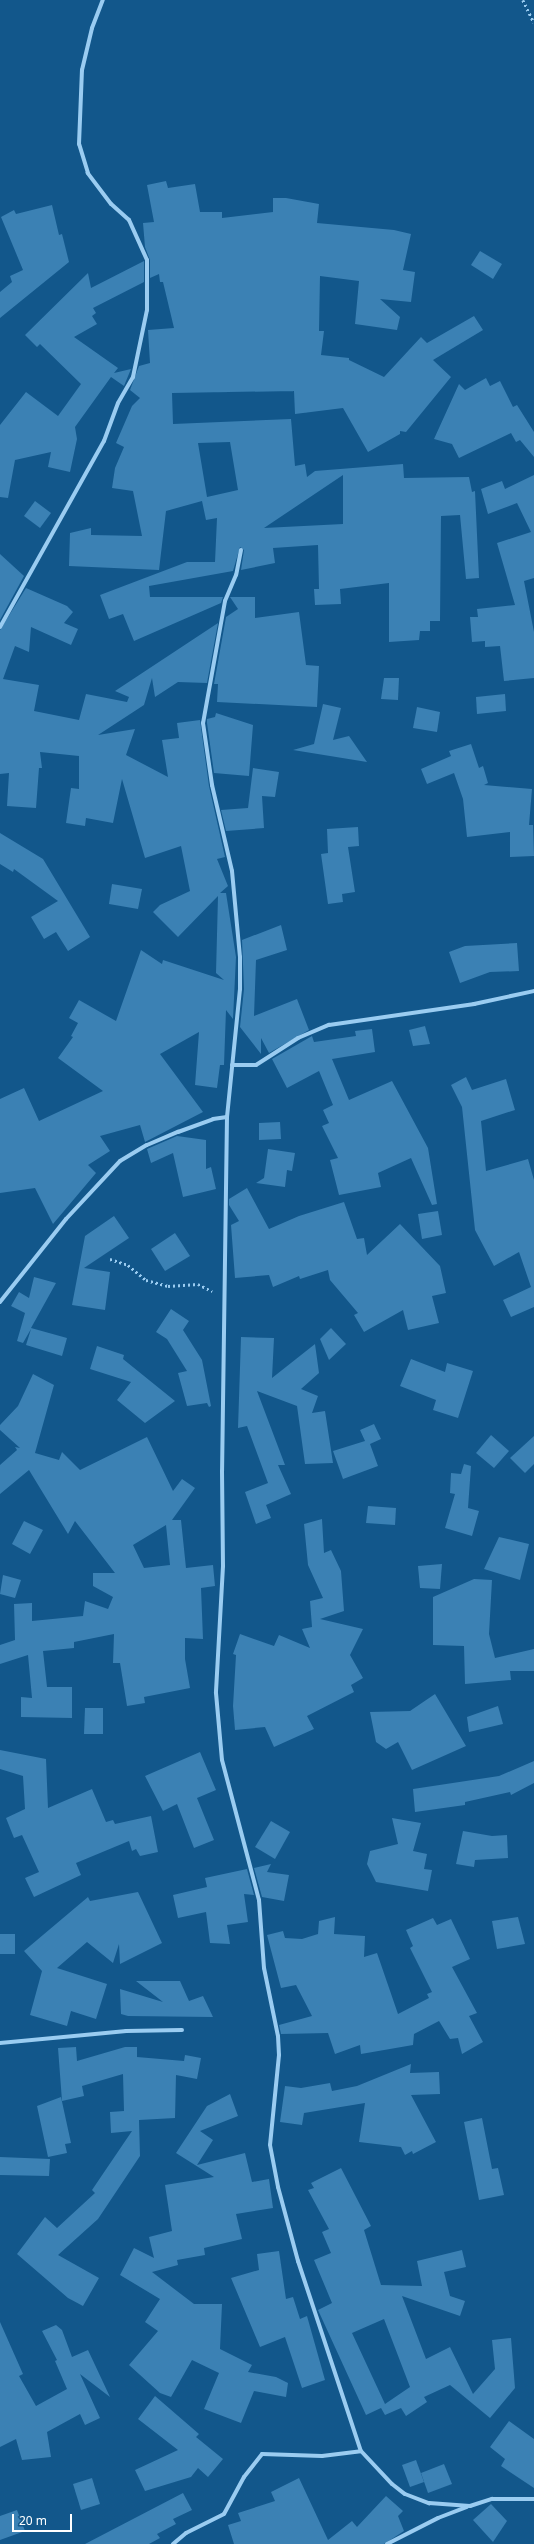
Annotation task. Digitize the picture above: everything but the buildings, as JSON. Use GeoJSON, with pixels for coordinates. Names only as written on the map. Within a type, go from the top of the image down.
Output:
{"type":"FeatureCollection","features":[{"type":"Feature","properties":{"kind":"street"},"geometry":{"type":"LineString","coordinates":[[0,627],[104,441],[118,403],[133,377],[147,310],[147,260],[129,220],[111,204],[88,173],[79,144],[82,70],[92,28],[103,0]]}},
{"type":"Feature","properties":{"kind":"street"},"geometry":{"type":"LineString","coordinates":[[241,550],[236,575],[225,601],[203,723],[212,785],[232,871],[238,920],[240,989],[227,1117],[226,1298],[222,1471],[223,1566],[216,1663],[220,1745],[228,1785],[260,1900],[264,1968],[278,2036],[279,2055],[270,2130],[273,2164],[298,2262],[361,2451],[380,2473],[405,2494],[429,2503],[470,2506]]}},
{"type":"Feature","properties":{"kind":"street"},"geometry":{"type":"LineString","coordinates":[[232,1065],[256,1065],[298,1038],[329,1026],[474,1004],[534,991]]}},
{"type":"Feature","properties":{"kind":"street"},"geometry":{"type":"LineString","coordinates":[[0,1302],[66,1219],[120,1161],[172,1135],[213,1119],[227,1117]]}},
{"type":"Feature","properties":{"kind":"street"},"geometry":{"type":"LineString","coordinates":[[0,2042],[118,2032],[182,2030]]}},
{"type":"Feature","properties":{"kind":"street"},"geometry":{"type":"LineString","coordinates":[[173,2544],[186,2534],[224,2514],[244,2477],[262,2454],[322,2456],[361,2451]]}},
{"type":"Feature","properties":{"kind":"street"},"geometry":{"type":"LineString","coordinates":[[387,2544],[438,2518],[492,2499],[534,2499]]}},
{"type":"Feature","properties":{"kind":"path"},"geometry":{"type":"LineString","coordinates":[[523,0],[534,22]]}},
{"type":"Feature","properties":{"kind":"path"},"geometry":{"type":"LineString","coordinates":[[110,1259],[128,1265],[146,1280],[168,1286],[198,1284],[226,1298]]}}]}
